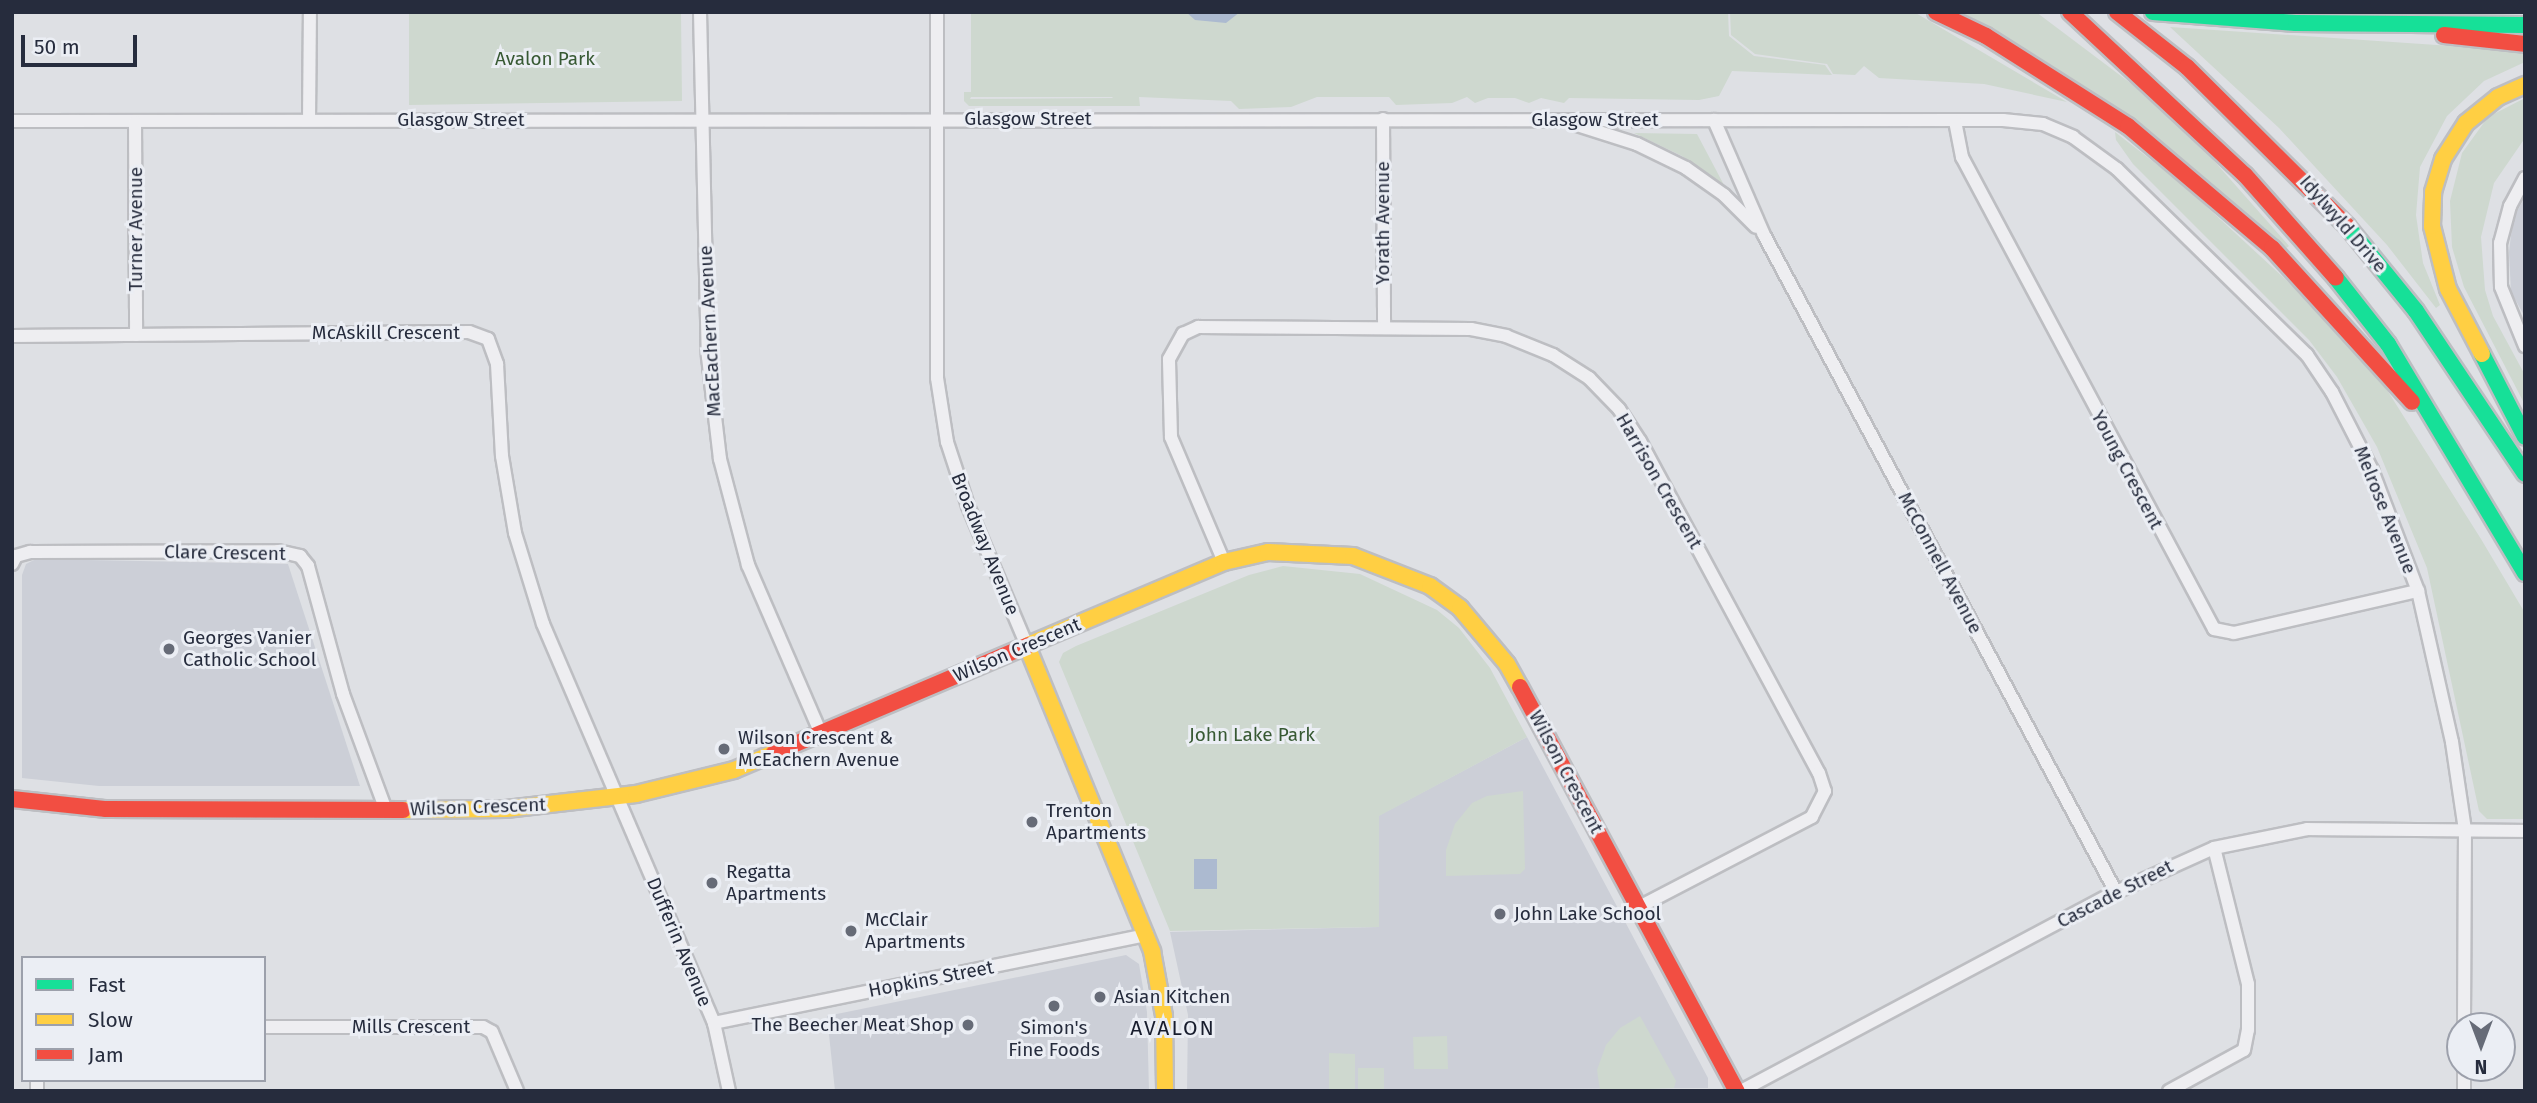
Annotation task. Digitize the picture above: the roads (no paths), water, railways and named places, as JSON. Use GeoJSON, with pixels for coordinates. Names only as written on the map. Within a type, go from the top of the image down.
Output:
{"type":"FeatureCollection","features":[{"type":"Feature","properties":{"kind":"main road"},"geometry":{"type":"LineString","coordinates":[[1936,12],[1986,36],[2128,126],[2272,248],[2446,439],[2525,573]]}},
{"type":"Feature","properties":{"kind":"main road","name":"Idylwyld Drive"},"geometry":{"type":"LineString","coordinates":[[2070,12],[2228,158],[2306,241],[2388,344],[2446,439]]}},
{"type":"Feature","properties":{"kind":"main road","name":"Idylwyld Drive"},"geometry":{"type":"LineString","coordinates":[[2117,12],[2187,67],[2325,200],[2416,311],[2525,474]]}},
{"type":"Feature","properties":{"kind":"main road"},"geometry":{"type":"LineString","coordinates":[[2153,12],[2383,26],[2525,25]]}},
{"type":"Feature","properties":{"kind":"main road"},"geometry":{"type":"LineString","coordinates":[[2383,26],[2525,44]]}},
{"type":"Feature","properties":{"kind":"main road"},"geometry":{"type":"LineString","coordinates":[[2525,85],[2498,97],[2466,123],[2443,159],[2433,192],[2432,226],[2448,289],[2525,436]]}},
{"type":"Feature","properties":{"kind":"main road","name":"Wilson Crescent"},"geometry":{"type":"LineString","coordinates":[[12,799],[106,809],[386,810],[506,809],[615,797],[723,774],[1224,562],[1268,552],[1353,556],[1430,586],[1460,608],[1507,664],[1739,1091]]}},
{"type":"Feature","properties":{"kind":"main road","name":"Broadway Avenue"},"geometry":{"type":"LineString","coordinates":[[1027,646],[1147,935],[1164,1016],[1165,1091]]}},
{"type":"Feature","properties":{"kind":"street"},"geometry":{"type":"LineString","coordinates":[[309,120],[310,12]]}},
{"type":"Feature","properties":{"kind":"street","name":"MacEachern Avenue"},"geometry":{"type":"LineString","coordinates":[[700,12],[700,120],[705,137],[708,357],[720,460],[748,565],[821,734]]}},
{"type":"Feature","properties":{"kind":"street","name":"Broadway Avenue"},"geometry":{"type":"LineString","coordinates":[[937,12],[934,331],[947,442],[968,506],[1027,646]]}},
{"type":"Feature","properties":{"kind":"street","name":"Glasgow Street"},"geometry":{"type":"LineString","coordinates":[[12,121],[1383,119],[1955,121],[2043,124]]}},
{"type":"Feature","properties":{"kind":"street","name":"Yorath Avenue"},"geometry":{"type":"LineString","coordinates":[[1383,119],[1384,327]]}},
{"type":"Feature","properties":{"kind":"street","name":"McConnell Avenue"},"geometry":{"type":"LineString","coordinates":[[1714,120],[1764,235],[2116,892]]}},
{"type":"Feature","properties":{"kind":"street","name":"McConnell Avenue"},"geometry":{"type":"LineString","coordinates":[[1562,121],[1637,144],[1686,168],[1724,195],[1764,235]]}},
{"type":"Feature","properties":{"kind":"street","name":"Young Crescent"},"geometry":{"type":"LineString","coordinates":[[1955,121],[1962,157],[2214,629],[2234,633],[2418,592]]}},
{"type":"Feature","properties":{"kind":"street","name":"Turner Avenue"},"geometry":{"type":"LineString","coordinates":[[135,122],[136,335]]}},
{"type":"Feature","properties":{"kind":"street","name":"Melrose Avenue"},"geometry":{"type":"LineString","coordinates":[[2043,124],[2073,137],[2117,169],[2307,355],[2332,393],[2372,470],[2418,592],[2452,742],[2465,830],[2464,1012]]}},
{"type":"Feature","properties":{"kind":"street"},"geometry":{"type":"LineString","coordinates":[[2525,178],[2510,206],[2500,243],[2501,288],[2525,346]]}},
{"type":"Feature","properties":{"kind":"street","name":"Harrison Crescent"},"geometry":{"type":"LineString","coordinates":[[1224,562],[1171,437],[1169,359],[1176,342],[1198,327],[1471,329],[1506,336],[1553,355],[1589,378],[1619,409],[1640,441],[1819,772],[1825,791],[1812,817],[1639,906]]}},
{"type":"Feature","properties":{"kind":"street","name":"McAskill Crescent"},"geometry":{"type":"LineString","coordinates":[[12,337],[469,332],[488,339],[497,364],[502,456],[515,533],[543,624],[615,797]]}},
{"type":"Feature","properties":{"kind":"street","name":"Clare Crescent"},"geometry":{"type":"LineString","coordinates":[[12,564],[16,556],[30,552],[278,551],[300,556],[308,566],[343,694],[386,810]]}},
{"type":"Feature","properties":{"kind":"street","name":"Dufferin Avenue"},"geometry":{"type":"LineString","coordinates":[[615,797],[714,1023],[729,1091]]}},
{"type":"Feature","properties":{"kind":"street","name":"Cascade Street"},"geometry":{"type":"LineString","coordinates":[[1739,1091],[2116,892],[2214,848],[2307,829],[2525,831]]}},
{"type":"Feature","properties":{"kind":"street"},"geometry":{"type":"LineString","coordinates":[[2169,1091],[2244,1050],[2248,1030],[2248,984],[2214,848]]}},
{"type":"Feature","properties":{"kind":"street","name":"Hopkins Street"},"geometry":{"type":"LineString","coordinates":[[714,1023],[1147,935]]}},
{"type":"Feature","properties":{"kind":"street","name":"Mills Crescent"},"geometry":{"type":"LineString","coordinates":[[266,1027],[484,1027],[492,1032],[517,1091]]}},
{"type":"Feature","properties":{"kind":"water"},"geometry":{"type":"Polygon","coordinates":[[[1186,12],[1240,12],[1226,23],[1195,20],[1186,12]]]}},
{"type":"Feature","properties":{"kind":"water"},"geometry":{"type":"Polygon","coordinates":[[[1194,859],[1217,859],[1217,889],[1194,889],[1194,859]]]}},
{"type":"Feature","properties":{"kind":"place","name":"Georges Vanier Catholic School"},"geometry":{"type":"Point","coordinates":[169,649]}},
{"type":"Feature","properties":{"kind":"place","name":"Wilson Crescent & McEachern Avenue"},"geometry":{"type":"Point","coordinates":[724,749]}},
{"type":"Feature","properties":{"kind":"place","name":"Trenton Apartments"},"geometry":{"type":"Point","coordinates":[1032,822]}},
{"type":"Feature","properties":{"kind":"place","name":"Regatta Apartments"},"geometry":{"type":"Point","coordinates":[712,883]}},
{"type":"Feature","properties":{"kind":"place","name":"John Lake School"},"geometry":{"type":"Point","coordinates":[1500,914]}},
{"type":"Feature","properties":{"kind":"place","name":"McClair Apartments"},"geometry":{"type":"Point","coordinates":[851,931]}},
{"type":"Feature","properties":{"kind":"place","name":"Asian Kitchen"},"geometry":{"type":"Point","coordinates":[1100,997]}},
{"type":"Feature","properties":{"kind":"place","name":"Simon's Fine Foods"},"geometry":{"type":"Point","coordinates":[1054,1006]}},
{"type":"Feature","properties":{"kind":"place","name":"The Beecher Meat Shop"},"geometry":{"type":"Point","coordinates":[968,1025]}},
{"type":"Feature","properties":{"kind":"district","name":"AVALON"},"geometry":{"type":"Point","coordinates":[1173,1028]}},
{"type":"Feature","properties":{"kind":"park label","name":"Avalon Park"},"geometry":{"type":"Point","coordinates":[545,59]}},
{"type":"Feature","properties":{"kind":"park label","name":"John Lake Park"},"geometry":{"type":"Point","coordinates":[1252,735]}}]}
